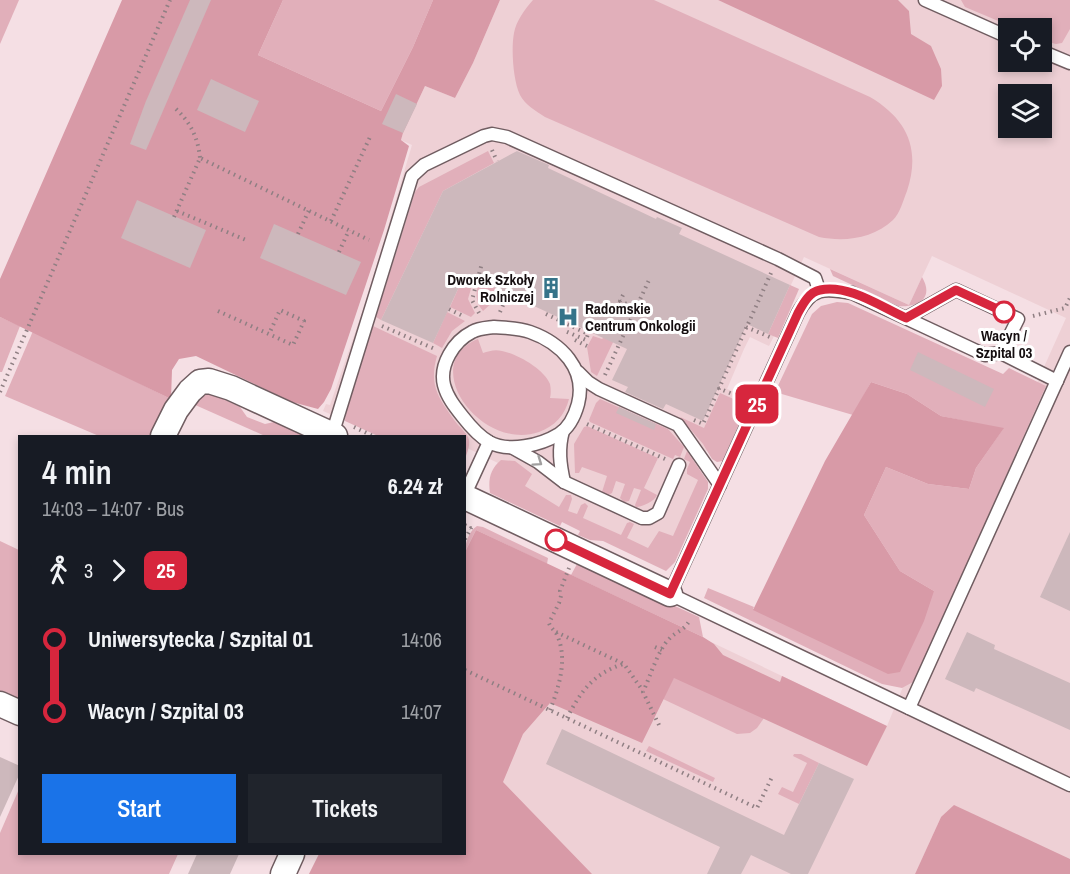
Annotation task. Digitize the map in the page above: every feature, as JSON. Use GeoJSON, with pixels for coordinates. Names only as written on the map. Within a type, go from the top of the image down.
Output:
{"type":"FeatureCollection","features":[{"type":"Feature","properties":{"kind":"street"},"geometry":{"type":"LineString","coordinates":[[164,435],[176,410],[190,391],[200,382],[209,381],[231,388],[332,435]]}},
{"type":"Feature","properties":{"kind":"street"},"geometry":{"type":"LineString","coordinates":[[466,496],[670,594]]}},
{"type":"Feature","properties":{"kind":"street"},"geometry":{"type":"LineString","coordinates":[[0,704],[18,712]]}},
{"type":"Feature","properties":{"kind":"street"},"geometry":{"type":"LineString","coordinates":[[283,874],[292,855]]}},
{"type":"Feature","properties":{"kind":"lane"},"geometry":{"type":"LineString","coordinates":[[925,0],[998,33]]}},
{"type":"Feature","properties":{"kind":"lane"},"geometry":{"type":"LineString","coordinates":[[1052,56],[1067,62],[1070,49]]}},
{"type":"Feature","properties":{"kind":"lane"},"geometry":{"type":"LineString","coordinates":[[334,435],[412,176],[424,165],[484,136],[507,137],[778,259],[815,278],[819,290]]}},
{"type":"Feature","properties":{"kind":"lane"},"geometry":{"type":"LineString","coordinates":[[1057,381],[1001,353],[986,355],[852,293],[819,290],[803,303],[670,594],[1070,785]]}},
{"type":"Feature","properties":{"kind":"lane"},"geometry":{"type":"LineString","coordinates":[[906,318],[956,290],[1018,319],[1001,353]]}},
{"type":"Feature","properties":{"kind":"lane"},"geometry":{"type":"LineString","coordinates":[[506,327],[530,332],[572,360],[580,379],[580,399],[573,418],[563,431],[532,445],[510,446],[489,442],[467,422],[448,395],[443,379],[450,355],[462,339],[473,331],[483,328],[506,327]]}},
{"type":"Feature","properties":{"kind":"lane"},"geometry":{"type":"LineString","coordinates":[[909,708],[1070,352]]}},
{"type":"Feature","properties":{"kind":"lane"},"geometry":{"type":"LineString","coordinates":[[576,369],[588,382],[599,389],[678,425],[720,485]]}},
{"type":"Feature","properties":{"kind":"lane"},"geometry":{"type":"LineString","coordinates":[[563,431],[559,454],[564,482]]}},
{"type":"Feature","properties":{"kind":"lane"},"geometry":{"type":"LineString","coordinates":[[466,494],[489,442]]}},
{"type":"Feature","properties":{"kind":"lane"},"geometry":{"type":"LineString","coordinates":[[510,446],[532,458],[564,482],[634,515],[649,518],[661,509],[680,465]]}},
{"type":"Feature","properties":{"kind":"path"},"geometry":{"type":"LineString","coordinates":[[0,392],[170,0]]}},
{"type":"Feature","properties":{"kind":"path"},"geometry":{"type":"LineString","coordinates":[[174,217],[200,158],[197,140],[191,126],[176,109]]}},
{"type":"Feature","properties":{"kind":"path"},"geometry":{"type":"LineString","coordinates":[[331,221],[370,137]]}},
{"type":"Feature","properties":{"kind":"path"},"geometry":{"type":"LineString","coordinates":[[200,158],[369,240]]}},
{"type":"Feature","properties":{"kind":"path"},"geometry":{"type":"LineString","coordinates":[[298,234],[309,210]]}},
{"type":"Feature","properties":{"kind":"path"},"geometry":{"type":"LineString","coordinates":[[177,211],[246,240]]}},
{"type":"Feature","properties":{"kind":"path"},"geometry":{"type":"LineString","coordinates":[[339,252],[349,230]]}},
{"type":"Feature","properties":{"kind":"path"},"geometry":{"type":"LineString","coordinates":[[693,420],[703,424],[778,259]]}},
{"type":"Feature","properties":{"kind":"path"},"geometry":{"type":"LineString","coordinates":[[482,263],[472,300],[483,328]]}},
{"type":"Feature","properties":{"kind":"path"},"geometry":{"type":"LineString","coordinates":[[506,300],[508,294]]}},
{"type":"Feature","properties":{"kind":"path"},"geometry":{"type":"LineString","coordinates":[[623,295],[620,301],[636,308]]}},
{"type":"Feature","properties":{"kind":"path"},"geometry":{"type":"LineString","coordinates":[[1018,319],[1065,308],[1070,298]]}},
{"type":"Feature","properties":{"kind":"path"},"geometry":{"type":"LineString","coordinates":[[639,302],[646,306]]}},
{"type":"Feature","properties":{"kind":"path"},"geometry":{"type":"LineString","coordinates":[[218,311],[293,345],[304,321],[280,310],[269,334]]}},
{"type":"Feature","properties":{"kind":"path"},"geometry":{"type":"LineString","coordinates":[[547,312],[546,314],[557,320],[588,334],[586,340],[565,331]]}},
{"type":"Feature","properties":{"kind":"path"},"geometry":{"type":"LineString","coordinates":[[367,320],[450,355]]}},
{"type":"Feature","properties":{"kind":"path"},"geometry":{"type":"LineString","coordinates":[[746,327],[784,343]]}},
{"type":"Feature","properties":{"kind":"path"},"geometry":{"type":"LineString","coordinates":[[719,388],[741,398]]}},
{"type":"Feature","properties":{"kind":"path"},"geometry":{"type":"LineString","coordinates":[[584,422],[680,465]]}},
{"type":"Feature","properties":{"kind":"path"},"geometry":{"type":"LineString","coordinates":[[466,526],[471,528]]}},
{"type":"Feature","properties":{"kind":"path"},"geometry":{"type":"LineString","coordinates":[[565,562],[571,565],[560,591],[559,603],[549,623],[551,628],[624,664],[643,692],[659,725]]}},
{"type":"Feature","properties":{"kind":"path"},"geometry":{"type":"LineString","coordinates":[[643,692],[670,637],[679,634],[688,623],[696,606]]}},
{"type":"Feature","properties":{"kind":"path"},"geometry":{"type":"LineString","coordinates":[[550,710],[560,682],[562,664],[561,646],[556,632]]}},
{"type":"Feature","properties":{"kind":"path"},"geometry":{"type":"LineString","coordinates":[[655,647],[662,650]]}},
{"type":"Feature","properties":{"kind":"path"},"geometry":{"type":"LineString","coordinates":[[567,718],[579,694],[589,684],[624,664]]}},
{"type":"Feature","properties":{"kind":"path"},"geometry":{"type":"LineString","coordinates":[[466,670],[757,807],[772,777]]}},
{"type":"Feature","properties":{"kind":"shaded area"},"geometry":{"type":"Polygon","coordinates":[[[0,0],[19,0],[0,44],[0,0]]]}},
{"type":"Feature","properties":{"kind":"shaded area"},"geometry":{"type":"Polygon","coordinates":[[[122,0],[283,0],[258,55],[381,111],[413,47],[433,0],[500,0],[455,98],[425,86],[403,133],[401,140],[409,146],[384,230],[331,389],[318,409],[292,402],[196,356],[179,359],[172,370],[171,399],[0,317],[0,279],[122,0]]]}},
{"type":"Feature","properties":{"kind":"shaded area"},"geometry":{"type":"Polygon","coordinates":[[[283,0],[433,0],[413,47],[381,111],[258,55],[283,0]]]}},
{"type":"Feature","properties":{"kind":"shaded area"},"geometry":{"type":"Polygon","coordinates":[[[500,0],[718,0],[733,6],[875,0],[1070,0],[1070,874],[941,817],[915,874],[309,874],[318,855],[466,855],[466,550],[476,530],[887,726],[932,616],[1066,318],[932,256],[909,305],[804,257],[768,334],[774,336],[769,346],[750,337],[744,349],[727,389],[742,395],[714,458],[708,450],[693,460],[705,478],[675,544],[647,555],[492,485],[500,464],[466,447],[466,435],[379,435],[323,411],[326,404],[330,405],[366,301],[412,145],[401,140],[425,86],[455,98],[500,0]]]}},
{"type":"Feature","properties":{"kind":"shaded area"},"geometry":{"type":"Polygon","coordinates":[[[533,0],[654,0],[870,97],[902,125],[911,149],[911,176],[898,214],[885,226],[867,235],[848,239],[819,237],[545,117],[522,99],[513,64],[515,29],[521,15],[533,0]]]}},
{"type":"Feature","properties":{"kind":"shaded area"},"geometry":{"type":"Polygon","coordinates":[[[718,0],[898,0],[909,11],[911,34],[931,46],[941,69],[942,86],[934,100],[718,0]]]}},
{"type":"Feature","properties":{"kind":"shaded area"},"geometry":{"type":"Polygon","coordinates":[[[961,0],[1070,0],[1070,29],[1062,43],[1056,44],[1052,43],[1052,18],[998,18],[998,21],[965,7],[961,0]]]}},
{"type":"Feature","properties":{"kind":"shaded area"},"geometry":{"type":"Polygon","coordinates":[[[488,151],[494,163],[443,191],[381,320],[376,317],[415,192],[419,187],[488,151]]]}},
{"type":"Feature","properties":{"kind":"shaded area"},"geometry":{"type":"Polygon","coordinates":[[[472,258],[479,261],[468,299],[475,313],[471,317],[450,307],[472,258]]]}},
{"type":"Feature","properties":{"kind":"shaded area"},"geometry":{"type":"Polygon","coordinates":[[[486,264],[496,269],[489,285],[501,291],[483,311],[477,294],[486,264]]]}},
{"type":"Feature","properties":{"kind":"shaded area"},"geometry":{"type":"Polygon","coordinates":[[[830,269],[909,305],[922,277],[925,296],[917,304],[904,306],[897,306],[833,276],[830,269]]]}},
{"type":"Feature","properties":{"kind":"shaded area"},"geometry":{"type":"Polygon","coordinates":[[[790,285],[799,289],[778,338],[768,334],[790,285]]]}},
{"type":"Feature","properties":{"kind":"shaded area"},"geometry":{"type":"Polygon","coordinates":[[[837,302],[848,303],[1003,374],[1009,368],[1046,386],[928,651],[913,682],[902,688],[882,684],[704,598],[708,588],[754,607],[753,609],[934,591],[900,571],[864,515],[886,467],[928,484],[969,489],[976,468],[1003,429],[941,416],[907,394],[871,382],[853,415],[775,392],[812,314],[821,306],[837,302]]]}},
{"type":"Feature","properties":{"kind":"shaded area"},"geometry":{"type":"Polygon","coordinates":[[[447,312],[465,321],[452,331],[442,348],[433,343],[447,312]]]}},
{"type":"Feature","properties":{"kind":"shaded area"},"geometry":{"type":"Polygon","coordinates":[[[626,315],[597,376],[591,372],[587,347],[593,336],[602,339],[626,315]]]}},
{"type":"Feature","properties":{"kind":"shaded area"},"geometry":{"type":"Polygon","coordinates":[[[0,317],[20,326],[2,372],[0,372],[0,317]]]}},
{"type":"Feature","properties":{"kind":"shaded area"},"geometry":{"type":"Polygon","coordinates":[[[373,326],[437,356],[434,376],[437,393],[446,408],[466,434],[468,438],[469,447],[466,456],[466,435],[376,435],[345,421],[346,409],[373,326]]]}},
{"type":"Feature","properties":{"kind":"shaded area"},"geometry":{"type":"Polygon","coordinates":[[[33,331],[171,399],[153,435],[97,435],[5,396],[33,331]]]}},
{"type":"Feature","properties":{"kind":"shaded area"},"geometry":{"type":"Polygon","coordinates":[[[478,339],[483,353],[497,350],[508,353],[536,368],[550,384],[550,398],[569,399],[562,415],[550,427],[539,432],[517,435],[496,429],[478,418],[463,402],[455,384],[454,366],[461,351],[478,339]]]}},
{"type":"Feature","properties":{"kind":"shaded area"},"geometry":{"type":"Polygon","coordinates":[[[871,382],[907,394],[941,416],[1004,428],[976,468],[969,489],[928,484],[886,467],[864,515],[900,571],[934,591],[924,621],[900,672],[888,674],[753,610],[825,461],[871,382]]]}},
{"type":"Feature","properties":{"kind":"shaded area"},"geometry":{"type":"Polygon","coordinates":[[[209,392],[240,407],[247,417],[265,424],[274,422],[305,435],[263,435],[193,404],[200,393],[209,392]]]}},
{"type":"Feature","properties":{"kind":"shaded area"},"geometry":{"type":"Polygon","coordinates":[[[720,393],[747,405],[723,461],[717,462],[712,459],[703,444],[680,417],[704,428],[720,393]]]}},
{"type":"Feature","properties":{"kind":"shaded area"},"geometry":{"type":"Polygon","coordinates":[[[600,399],[668,429],[684,447],[680,457],[675,455],[673,459],[590,422],[596,403],[600,399]]]}},
{"type":"Feature","properties":{"kind":"shaded area"},"geometry":{"type":"Polygon","coordinates":[[[587,426],[658,458],[644,488],[657,495],[654,499],[645,505],[636,507],[641,490],[634,488],[629,501],[624,502],[620,498],[625,484],[616,481],[612,493],[606,496],[602,492],[607,476],[582,467],[579,473],[575,473],[574,444],[584,427],[587,426]]]}},
{"type":"Feature","properties":{"kind":"shaded area"},"geometry":{"type":"Polygon","coordinates":[[[687,451],[708,482],[708,489],[675,562],[666,571],[603,541],[590,540],[578,535],[580,531],[562,522],[560,526],[490,493],[489,484],[494,467],[501,460],[515,461],[532,474],[525,486],[559,507],[566,495],[571,495],[568,511],[577,514],[581,505],[585,503],[588,506],[583,518],[621,535],[627,523],[634,524],[627,538],[648,548],[659,531],[673,536],[698,480],[687,474],[690,462],[684,459],[687,451]]]}},
{"type":"Feature","properties":{"kind":"shaded area"},"geometry":{"type":"Polygon","coordinates":[[[477,526],[483,527],[548,558],[547,564],[476,530],[466,550],[472,531],[477,526]]]}},
{"type":"Feature","properties":{"kind":"shaded area"},"geometry":{"type":"Polygon","coordinates":[[[476,530],[703,637],[714,644],[723,655],[780,682],[782,676],[887,726],[867,766],[674,678],[642,743],[550,703],[523,734],[503,782],[592,874],[309,874],[318,855],[466,855],[466,550],[476,530]]]}},
{"type":"Feature","properties":{"kind":"shaded area"},"geometry":{"type":"Polygon","coordinates":[[[0,541],[18,550],[18,700],[0,692],[0,541]]]}},
{"type":"Feature","properties":{"kind":"shaded area"},"geometry":{"type":"Polygon","coordinates":[[[571,560],[699,617],[703,637],[571,575],[577,564],[571,560]]]}},
{"type":"Feature","properties":{"kind":"shaded area"},"geometry":{"type":"Polygon","coordinates":[[[674,677],[764,718],[750,733],[737,734],[663,699],[674,677]]]}},
{"type":"Feature","properties":{"kind":"shaded area"},"geometry":{"type":"Polygon","coordinates":[[[649,746],[715,778],[713,782],[646,751],[649,746]]]}},
{"type":"Feature","properties":{"kind":"shaded area"},"geometry":{"type":"Polygon","coordinates":[[[801,754],[819,763],[799,804],[778,794],[782,787],[793,792],[807,763],[793,756],[801,754]]]}},
{"type":"Feature","properties":{"kind":"shaded area"},"geometry":{"type":"Polygon","coordinates":[[[18,791],[18,855],[178,855],[169,874],[0,874],[0,833],[18,791]]]}},
{"type":"Feature","properties":{"kind":"shaded area"},"geometry":{"type":"Polygon","coordinates":[[[954,805],[1070,859],[1070,874],[915,874],[941,817],[954,805]]]}},
{"type":"Feature","properties":{"kind":"building"},"geometry":{"type":"Polygon","coordinates":[[[190,0],[211,0],[146,150],[130,144],[190,0]]]}},
{"type":"Feature","properties":{"kind":"building"},"geometry":{"type":"Polygon","coordinates":[[[211,79],[259,101],[245,132],[197,110],[211,79]]]}},
{"type":"Feature","properties":{"kind":"building"},"geometry":{"type":"Polygon","coordinates":[[[396,94],[417,104],[403,133],[382,124],[396,94]]]}},
{"type":"Feature","properties":{"kind":"building"},"geometry":{"type":"Polygon","coordinates":[[[517,151],[656,219],[657,217],[682,228],[679,234],[790,285],[768,334],[747,324],[703,421],[666,404],[663,409],[625,392],[628,387],[612,380],[627,349],[465,274],[433,343],[381,320],[443,191],[517,151]]]}},
{"type":"Feature","properties":{"kind":"building"},"geometry":{"type":"Polygon","coordinates":[[[137,200],[206,230],[190,268],[121,238],[137,200]]]}},
{"type":"Feature","properties":{"kind":"building"},"geometry":{"type":"Polygon","coordinates":[[[274,224],[361,262],[346,295],[260,258],[274,224]]]}},
{"type":"Feature","properties":{"kind":"building"},"geometry":{"type":"Polygon","coordinates":[[[918,352],[994,389],[985,407],[910,370],[918,352]]]}},
{"type":"Feature","properties":{"kind":"building"},"geometry":{"type":"Polygon","coordinates":[[[619,407],[656,424],[654,430],[616,413],[619,407]]]}},
{"type":"Feature","properties":{"kind":"building"},"geometry":{"type":"Polygon","coordinates":[[[1070,532],[1070,611],[1040,597],[1070,532]]]}},
{"type":"Feature","properties":{"kind":"building"},"geometry":{"type":"Polygon","coordinates":[[[967,632],[995,645],[994,649],[1070,683],[1070,730],[976,688],[974,692],[945,679],[967,632]]]}},
{"type":"Feature","properties":{"kind":"building"},"geometry":{"type":"Polygon","coordinates":[[[562,729],[784,835],[819,763],[854,779],[808,874],[791,874],[751,855],[741,874],[707,874],[720,847],[546,764],[562,729]]]}},
{"type":"Feature","properties":{"kind":"building"},"geometry":{"type":"Polygon","coordinates":[[[0,757],[18,765],[18,777],[0,817],[0,757]]]}},
{"type":"Feature","properties":{"kind":"building"},"geometry":{"type":"Polygon","coordinates":[[[197,855],[239,855],[230,874],[188,874],[197,855]]]}},
{"type":"Feature","properties":{"kind":"bus line","name":"25"},"geometry":{"type":"LineString","coordinates":[[556,540],[670,594],[798,313],[803,303],[819,290],[852,293],[906,318],[956,290],[1004,312]]}},
{"type":"Feature","properties":{"kind":"place","name":"Dworek Szkoły Rolniczej"},"geometry":{"type":"Point","coordinates":[551,288]}},
{"type":"Feature","properties":{"kind":"place","name":"Wacyn / Szpital 03"},"geometry":{"type":"Point","coordinates":[1004,312]}},
{"type":"Feature","properties":{"kind":"place","name":"Radomskie Centrum Onkologii"},"geometry":{"type":"Point","coordinates":[568,317]}}]}
